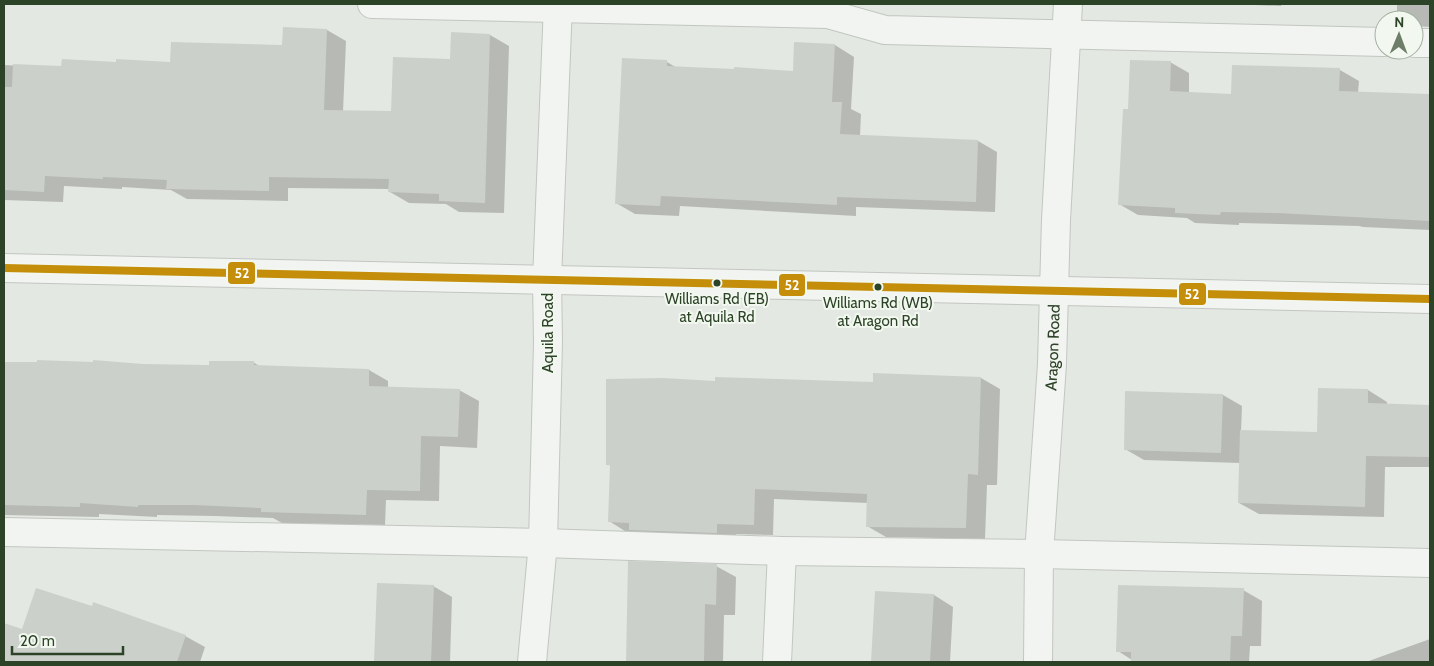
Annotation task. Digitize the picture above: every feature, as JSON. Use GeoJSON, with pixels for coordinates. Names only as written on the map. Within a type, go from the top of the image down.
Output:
{"type":"FeatureCollection","features":[{"type":"Feature","properties":{"kind":"street"},"geometry":{"type":"LineString","coordinates":[[372,4],[828,9],[885,30],[1066,36],[1374,42]]}},
{"type":"Feature","properties":{"kind":"street","name":"Aragon Road"},"geometry":{"type":"LineString","coordinates":[[1038,662],[1039,554],[1052,364],[1056,220],[1068,4]]}},
{"type":"Feature","properties":{"kind":"street","name":"Aquila Road"},"geometry":{"type":"LineString","coordinates":[[532,662],[543,543],[548,342],[547,280],[558,6]]}},
{"type":"Feature","properties":{"kind":"street"},"geometry":{"type":"LineString","coordinates":[[4,268],[1430,299]]}},
{"type":"Feature","properties":{"kind":"street"},"geometry":{"type":"LineString","coordinates":[[4,532],[543,543],[782,551],[1039,554],[1430,563]]}},
{"type":"Feature","properties":{"kind":"street"},"geometry":{"type":"LineString","coordinates":[[777,662],[782,551]]}},
{"type":"Feature","properties":{"kind":"building"},"geometry":{"type":"Polygon","coordinates":[[[283,27],[327,29],[324,110],[391,111],[393,57],[450,59],[451,32],[490,34],[485,203],[439,201],[439,194],[388,192],[389,179],[269,177],[269,191],[166,189],[167,180],[45,176],[44,192],[4,190],[4,87],[12,87],[13,64],[61,66],[62,59],[170,62],[171,42],[282,45],[283,27]]]}},
{"type":"Feature","properties":{"kind":"building"},"geometry":{"type":"Polygon","coordinates":[[[794,42],[835,44],[832,102],[842,102],[840,134],[978,140],[976,202],[837,197],[837,205],[661,196],[660,206],[615,204],[622,58],[667,60],[667,66],[734,69],[734,67],[793,71],[794,42]]]}},
{"type":"Feature","properties":{"kind":"building"},"geometry":{"type":"Polygon","coordinates":[[[1130,60],[1171,61],[1170,91],[1231,94],[1232,65],[1340,68],[1339,91],[1430,94],[1430,221],[1277,213],[1221,212],[1220,215],[1175,213],[1175,208],[1118,205],[1123,109],[1128,109],[1130,60]]]}},
{"type":"Feature","properties":{"kind":"building"},"geometry":{"type":"Polygon","coordinates":[[[37,360],[93,362],[93,360],[143,364],[209,365],[209,361],[254,361],[254,365],[369,369],[369,386],[460,389],[458,437],[421,436],[420,491],[367,490],[366,515],[261,512],[261,508],[193,505],[138,505],[138,507],[80,503],[80,507],[4,505],[4,362],[37,362],[37,360]]]}},
{"type":"Feature","properties":{"kind":"building"},"geometry":{"type":"Polygon","coordinates":[[[873,373],[981,377],[978,475],[968,474],[966,528],[866,527],[867,494],[755,489],[754,525],[717,524],[717,533],[629,530],[629,523],[608,522],[610,465],[606,465],[606,379],[663,378],[715,381],[715,377],[873,382],[873,373]]]}},
{"type":"Feature","properties":{"kind":"building"},"geometry":{"type":"Polygon","coordinates":[[[1318,388],[1368,389],[1368,403],[1430,405],[1430,457],[1366,456],[1365,507],[1238,503],[1240,430],[1317,432],[1318,388]]]}},
{"type":"Feature","properties":{"kind":"building"},"geometry":{"type":"Polygon","coordinates":[[[1125,391],[1223,394],[1221,453],[1124,450],[1125,391]]]}},
{"type":"Feature","properties":{"kind":"building"},"geometry":{"type":"Polygon","coordinates":[[[628,561],[717,564],[716,605],[705,604],[704,662],[626,662],[628,561]]]}},
{"type":"Feature","properties":{"kind":"building"},"geometry":{"type":"Polygon","coordinates":[[[377,583],[434,585],[431,662],[374,662],[377,583]]]}},
{"type":"Feature","properties":{"kind":"building"},"geometry":{"type":"Polygon","coordinates":[[[1118,585],[1244,588],[1242,636],[1231,636],[1230,662],[1131,662],[1131,652],[1116,652],[1118,585]]]}},
{"type":"Feature","properties":{"kind":"building"},"geometry":{"type":"Polygon","coordinates":[[[36,588],[92,606],[93,602],[186,635],[177,662],[4,662],[4,623],[22,629],[36,588]]]}},
{"type":"Feature","properties":{"kind":"building"},"geometry":{"type":"Polygon","coordinates":[[[875,591],[934,594],[930,662],[871,662],[875,591]]]}},
{"type":"Feature","properties":{"kind":"transit line","name":"52"},"geometry":{"type":"LineString","coordinates":[[4,268],[1430,299]]}},
{"type":"Feature","properties":{"kind":"place","name":"Williams Rd (EB) at Aquila Rd"},"geometry":{"type":"Point","coordinates":[717,283]}},
{"type":"Feature","properties":{"kind":"place","name":"Williams Rd (WB) at Aragon Rd"},"geometry":{"type":"Point","coordinates":[878,287]}}]}
